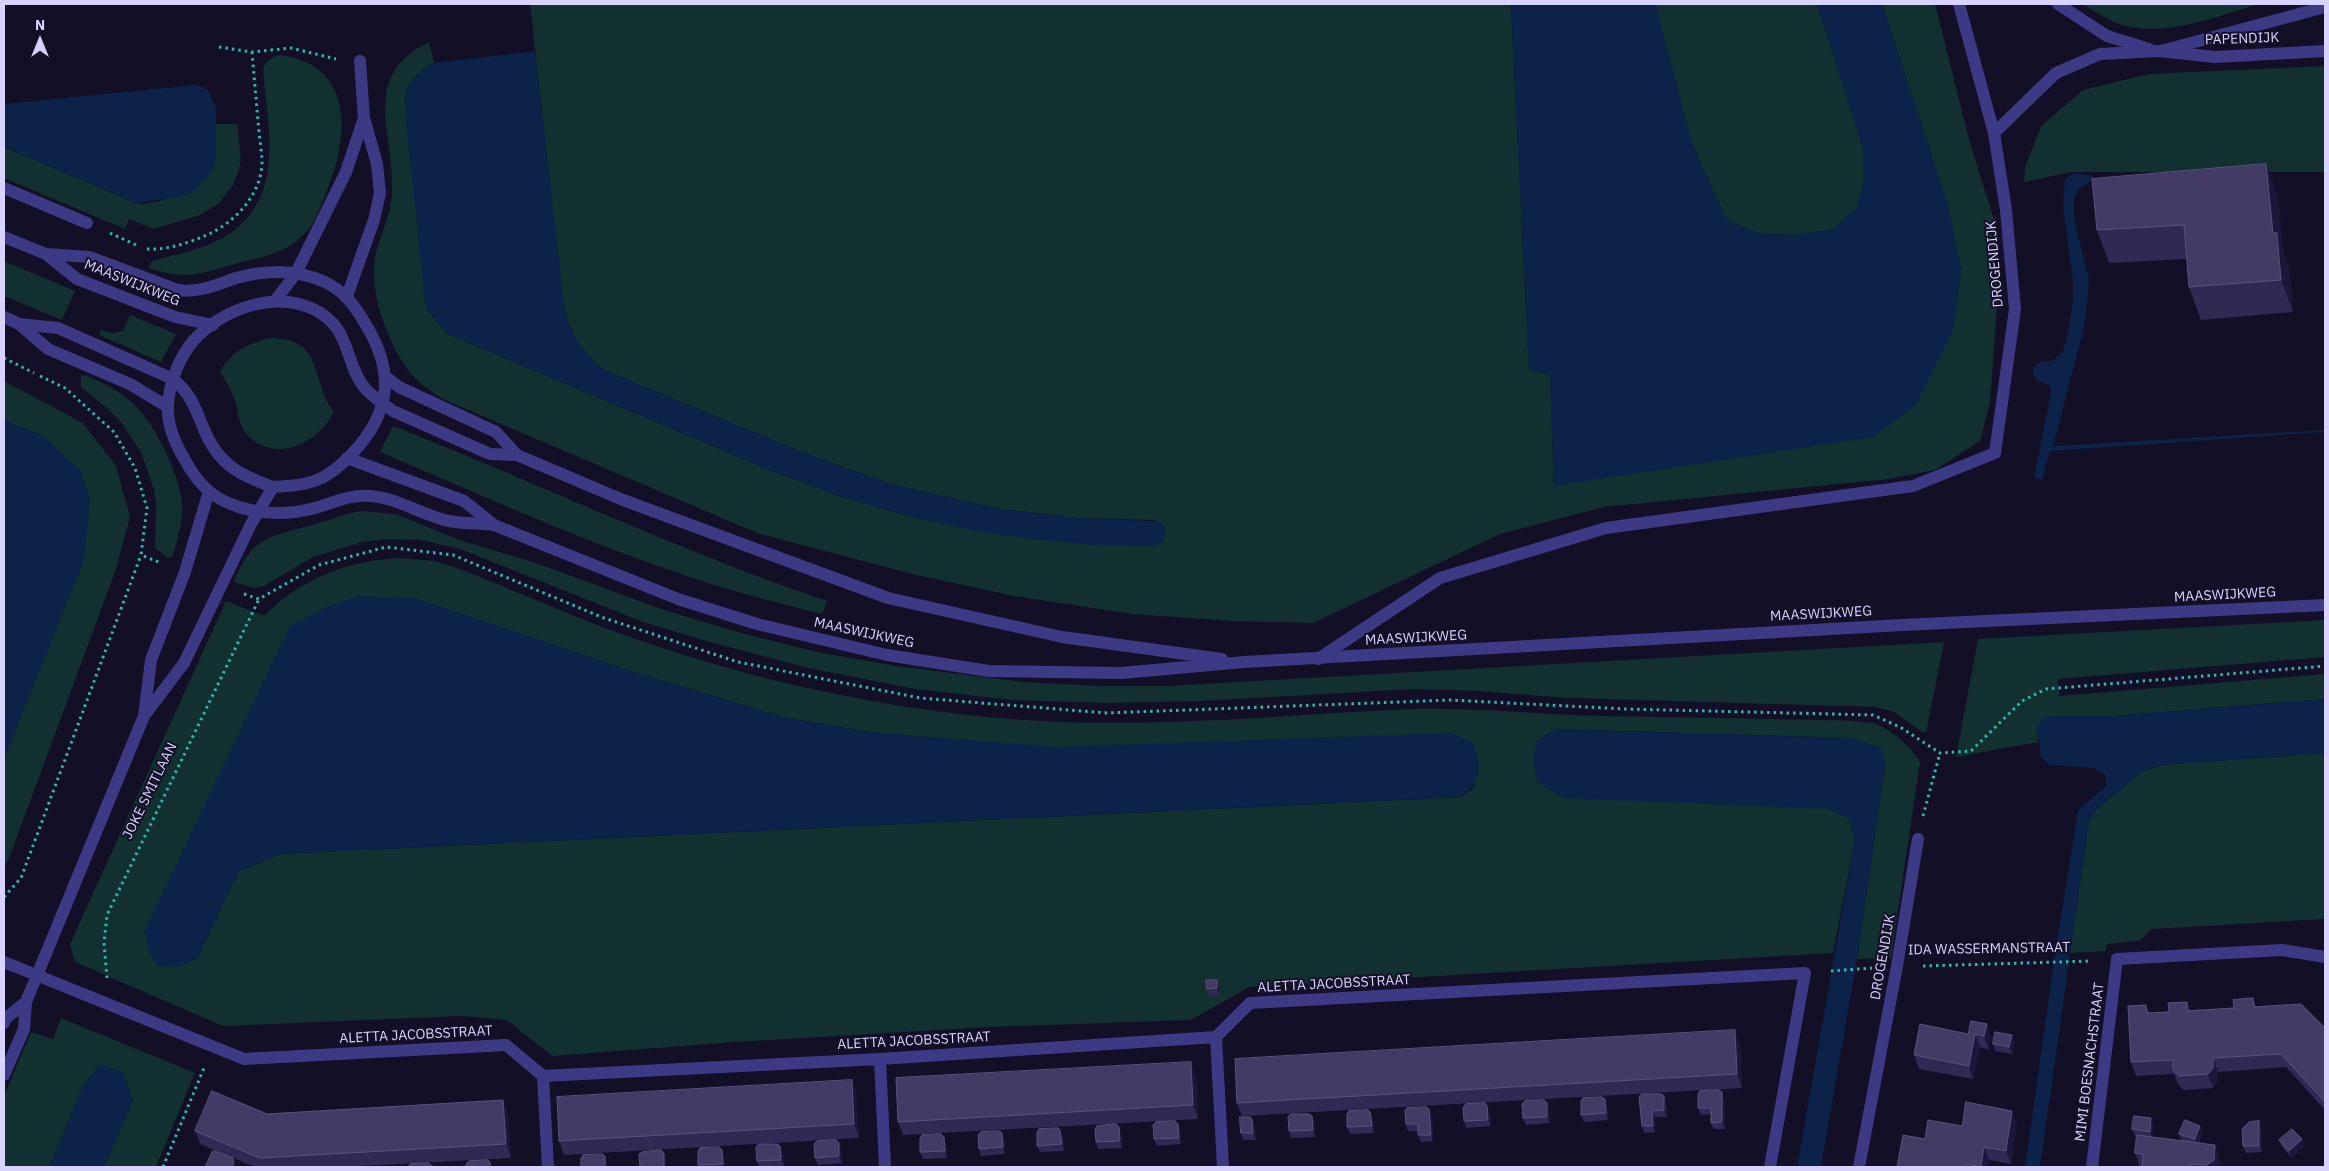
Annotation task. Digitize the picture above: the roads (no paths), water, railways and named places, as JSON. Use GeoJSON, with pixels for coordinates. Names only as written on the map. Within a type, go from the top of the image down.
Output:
{"type":"FeatureCollection","features":[{"type":"Feature","properties":{"kind":"street","name":"DROGENDIJK"},"geometry":{"type":"LineString","coordinates":[[1958,4],[1994,133],[2006,210],[2015,309],[1995,453]]}},
{"type":"Feature","properties":{"kind":"street","name":"PAPENDIJK"},"geometry":{"type":"LineString","coordinates":[[2058,4],[2107,36],[2159,52]]}},
{"type":"Feature","properties":{"kind":"street"},"geometry":{"type":"LineString","coordinates":[[2159,52],[2325,6]]}},
{"type":"Feature","properties":{"kind":"street","name":"PAPENDIJK"},"geometry":{"type":"LineString","coordinates":[[1994,133],[2056,72],[2100,54],[2159,52],[2215,57],[2325,50]]}},
{"type":"Feature","properties":{"kind":"street"},"geometry":{"type":"LineString","coordinates":[[4,318],[19,324],[58,328],[173,379],[185,389],[192,400],[217,454],[230,467],[246,477],[273,487],[315,481],[329,474],[361,444],[376,423],[384,404],[386,377],[382,357],[373,336],[347,296],[374,220],[380,193],[377,164],[364,118],[360,61]]}},
{"type":"Feature","properties":{"kind":"street"},"geometry":{"type":"LineString","coordinates":[[275,301],[296,273],[346,172],[364,118]]}},
{"type":"Feature","properties":{"kind":"street"},"geometry":{"type":"LineString","coordinates":[[4,188],[87,223]]}},
{"type":"Feature","properties":{"kind":"street","name":"MAASWIJKWEG"},"geometry":{"type":"LineString","coordinates":[[4,236],[46,254],[77,279],[175,317],[213,325]]}},
{"type":"Feature","properties":{"kind":"street","name":"MAASWIJKWEG"},"geometry":{"type":"LineString","coordinates":[[46,254],[90,257],[178,290],[192,292],[264,272],[296,273],[324,282],[347,296]]}},
{"type":"Feature","properties":{"kind":"street","name":"MAASWIJKWEG"},"geometry":{"type":"LineString","coordinates":[[1244,662],[1062,637],[888,598],[623,500],[517,455],[490,454],[393,411],[384,404],[364,388],[339,331],[324,316],[295,302],[275,301],[250,306],[230,314],[194,341],[173,379],[168,407],[172,430],[180,451],[192,472],[209,491],[224,501],[260,512],[284,514],[315,508],[349,497],[370,496],[394,501],[449,520],[494,525],[678,599],[758,624],[888,655],[989,671],[1121,673],[1244,662],[1902,625],[2325,605]]}},
{"type":"Feature","properties":{"kind":"street"},"geometry":{"type":"LineString","coordinates":[[19,324],[48,349],[130,384],[168,407]]}},
{"type":"Feature","properties":{"kind":"street","name":"MAASWIJKWEG"},"geometry":{"type":"LineString","coordinates":[[386,377],[399,387],[496,432],[517,455]]}},
{"type":"Feature","properties":{"kind":"street","name":"MAASWIJKWEG"},"geometry":{"type":"LineString","coordinates":[[1318,658],[1440,578],[1606,528],[1913,486],[1995,453]]}},
{"type":"Feature","properties":{"kind":"street","name":"MAASWIJKWEG"},"geometry":{"type":"LineString","coordinates":[[347,458],[464,501],[494,525]]}},
{"type":"Feature","properties":{"kind":"street"},"geometry":{"type":"LineString","coordinates":[[4,1075],[24,1029],[26,1002],[144,716],[184,663],[243,542],[273,487]]}},
{"type":"Feature","properties":{"kind":"street"},"geometry":{"type":"LineString","coordinates":[[144,716],[151,660],[185,572],[209,491]]}},
{"type":"Feature","properties":{"kind":"street","name":"DROGENDIJK"},"geometry":{"type":"LineString","coordinates":[[1859,1167],[1897,966],[1918,839]]}},
{"type":"Feature","properties":{"kind":"street","name":"MIMI BOESNACHSTRAAT"},"geometry":{"type":"LineString","coordinates":[[2092,1167],[2117,959],[2282,950],[2325,957]]}},
{"type":"Feature","properties":{"kind":"street","name":"ALETTA JACOBSSTRAAT"},"geometry":{"type":"LineString","coordinates":[[4,962],[244,1059],[506,1045],[544,1076],[880,1059],[1216,1037],[1250,1003],[1805,973],[1770,1167]]}},
{"type":"Feature","properties":{"kind":"street"},"geometry":{"type":"LineString","coordinates":[[4,1023],[5,1019],[26,1002]]}},
{"type":"Feature","properties":{"kind":"street"},"geometry":{"type":"LineString","coordinates":[[1216,1037],[1223,1167]]}},
{"type":"Feature","properties":{"kind":"street"},"geometry":{"type":"LineString","coordinates":[[880,1059],[884,1167]]}},
{"type":"Feature","properties":{"kind":"street"},"geometry":{"type":"LineString","coordinates":[[544,1076],[548,1167]]}},
{"type":"Feature","properties":{"kind":"water"},"geometry":{"type":"Polygon","coordinates":[[[1511,4],[1655,4],[1692,144],[1727,221],[1760,234],[1796,235],[1833,229],[1856,209],[1863,186],[1863,148],[1817,4],[1882,4],[1948,206],[1961,270],[1954,329],[1916,405],[1873,437],[1554,486],[1550,374],[1529,370],[1511,4]]]}},
{"type":"Feature","properties":{"kind":"water"},"geometry":{"type":"Polygon","coordinates":[[[535,51],[565,314],[580,345],[604,370],[799,451],[890,484],[995,508],[1076,518],[1156,521],[1160,522],[1166,530],[1163,542],[1150,546],[1094,545],[1031,539],[982,532],[920,519],[842,497],[772,471],[448,334],[428,311],[425,302],[406,120],[406,101],[409,86],[418,74],[434,63],[535,51]]]}},
{"type":"Feature","properties":{"kind":"water"},"geometry":{"type":"Polygon","coordinates":[[[196,85],[208,90],[216,107],[216,156],[213,170],[194,192],[180,197],[136,203],[4,147],[4,104],[196,85]]]}},
{"type":"Feature","properties":{"kind":"water"},"geometry":{"type":"Polygon","coordinates":[[[2075,173],[2093,176],[2093,180],[2080,188],[2074,197],[2074,218],[2089,279],[2088,294],[2084,328],[2053,446],[2325,430],[2325,432],[2050,451],[2042,480],[2034,478],[2051,392],[2049,385],[2038,381],[2033,375],[2034,367],[2042,361],[2052,361],[2063,351],[2069,328],[2073,299],[2073,282],[2063,206],[2065,179],[2075,173]]]}},
{"type":"Feature","properties":{"kind":"water"},"geometry":{"type":"Polygon","coordinates":[[[4,420],[43,436],[81,472],[90,499],[84,560],[4,758],[4,420]]]}},
{"type":"Feature","properties":{"kind":"water"},"geometry":{"type":"Polygon","coordinates":[[[358,596],[415,598],[647,676],[783,717],[869,732],[1056,747],[1451,733],[1473,743],[1478,759],[1478,773],[1477,779],[1469,791],[1462,797],[280,854],[238,872],[197,959],[178,967],[159,966],[150,955],[144,932],[290,626],[329,606],[358,596]]]}},
{"type":"Feature","properties":{"kind":"water"},"geometry":{"type":"Polygon","coordinates":[[[2325,699],[2325,753],[2161,765],[2143,771],[2095,811],[2089,821],[2040,1167],[2025,1167],[2055,954],[2078,810],[2106,786],[2105,775],[2094,768],[2050,765],[2041,758],[2037,727],[2042,719],[2052,716],[2112,716],[2325,699]]]}},
{"type":"Feature","properties":{"kind":"water"},"geometry":{"type":"Polygon","coordinates":[[[1556,729],[1851,738],[1882,748],[1885,766],[1857,959],[1821,1167],[1797,1167],[1855,839],[1849,818],[1829,809],[1563,798],[1537,782],[1533,761],[1537,741],[1556,729]]]}},
{"type":"Feature","properties":{"kind":"water"},"geometry":{"type":"Polygon","coordinates":[[[100,1064],[123,1072],[133,1100],[104,1167],[49,1167],[85,1082],[100,1064]]]}}]}
